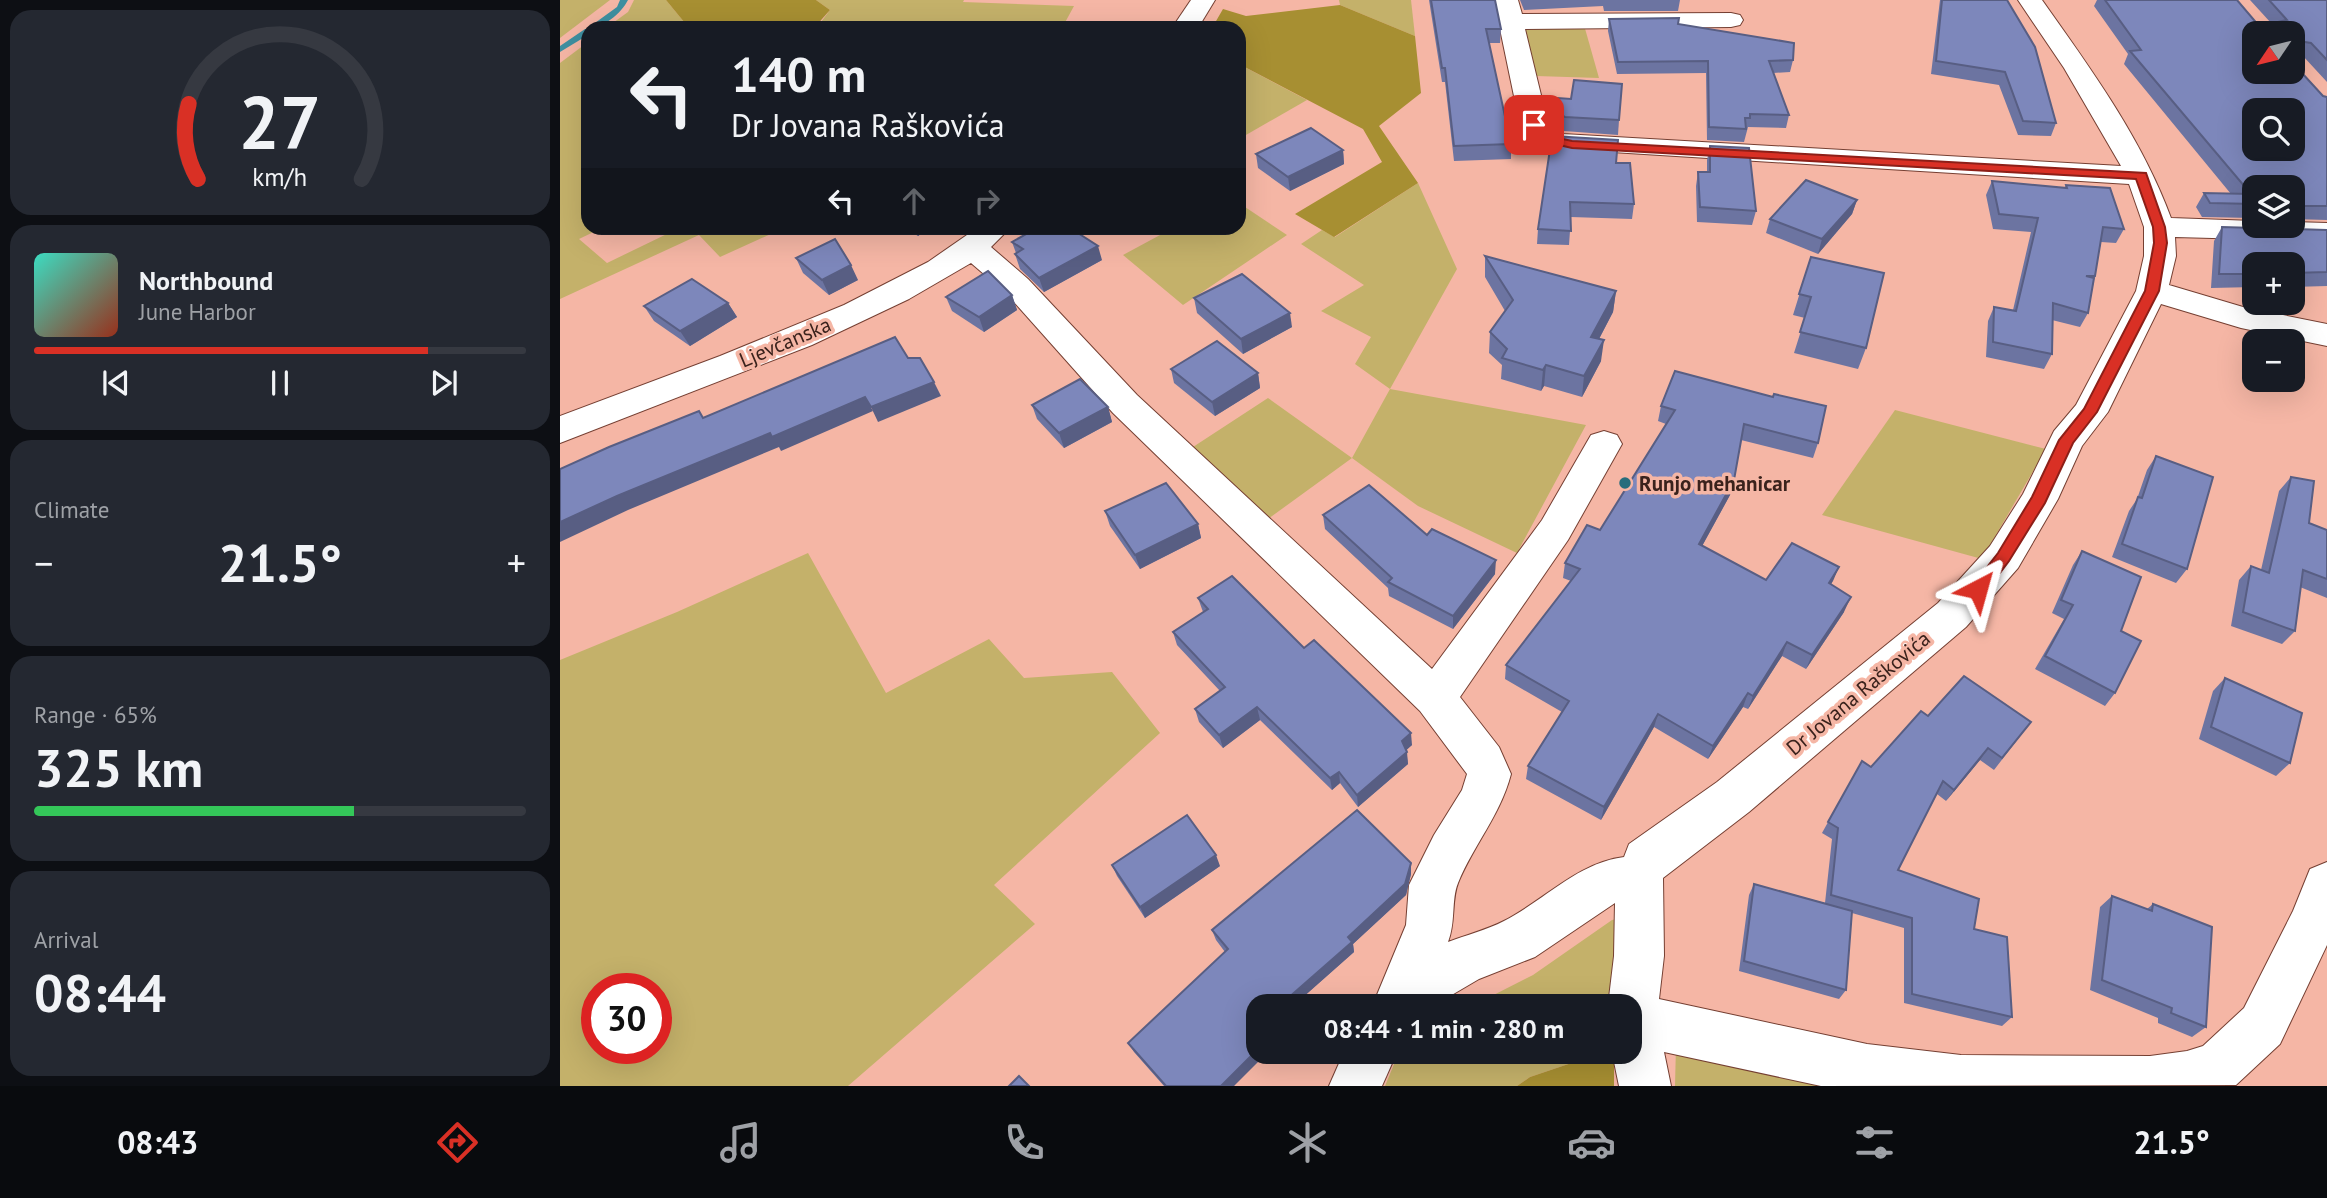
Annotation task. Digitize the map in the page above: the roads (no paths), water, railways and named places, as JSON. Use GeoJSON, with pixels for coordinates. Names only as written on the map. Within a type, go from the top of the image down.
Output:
{"type":"FeatureCollection","features":[{"type":"Feature","properties":{"kind":"street"},"geometry":{"type":"LineString","coordinates":[[1190,21],[1203,0]]}},
{"type":"Feature","properties":{"kind":"street","name":"Dr Jovana Raškovića"},"geometry":{"type":"LineString","coordinates":[[1639,878],[1646,860],[1733,797],[1952,615],[1978,589],[2004,557],[2039,499],[2067,440],[2090,412],[2152,291],[2160,256],[2159,227],[2141,176],[2077,68],[2031,0]]}},
{"type":"Feature","properties":{"kind":"street"},"geometry":{"type":"LineString","coordinates":[[1731,20],[1510,11],[1534,125],[1550,139],[1572,145],[2141,176]]}},
{"type":"Feature","properties":{"kind":"street"},"geometry":{"type":"LineString","coordinates":[[2159,227],[2327,232]]}},
{"type":"Feature","properties":{"kind":"street"},"geometry":{"type":"LineString","coordinates":[[984,238],[1017,286],[1125,404],[1435,698],[1483,761],[1489,774],[1482,798],[1450,850],[1433,885],[1430,925],[1403,994]]}},
{"type":"Feature","properties":{"kind":"street","name":"Ljevčanska"},"geometry":{"type":"LineString","coordinates":[[560,430],[777,348],[898,293],[984,238]]}},
{"type":"Feature","properties":{"kind":"street"},"geometry":{"type":"LineString","coordinates":[[2152,291],[2241,317],[2327,335]]}},
{"type":"Feature","properties":{"kind":"street"},"geometry":{"type":"LineString","coordinates":[[1435,698],[1555,530],[1604,444]]}},
{"type":"Feature","properties":{"kind":"street"},"geometry":{"type":"LineString","coordinates":[[1411,994],[1464,960],[1518,940],[1605,882],[1639,878],[1639,956],[1635,994]]}},
{"type":"Feature","properties":{"kind":"street"},"geometry":{"type":"LineString","coordinates":[[1642,1021],[1867,1070],[1961,1081],[2150,1082],[2187,1077],[2218,1067],[2262,1026],[2312,924],[2327,885]]}},
{"type":"Feature","properties":{"kind":"street"},"geometry":{"type":"LineString","coordinates":[[1355,1086],[1365,1064]]}},
{"type":"Feature","properties":{"kind":"street"},"geometry":{"type":"LineString","coordinates":[[1641,1064],[1645,1086]]}},
{"type":"Feature","properties":{"kind":"waterway"},"geometry":{"type":"LineString","coordinates":[[602,21],[620,8],[624,0]]}},
{"type":"Feature","properties":{"kind":"waterway"},"geometry":{"type":"LineString","coordinates":[[560,50],[581,36]]}},
{"type":"Feature","properties":{"kind":"place","name":"Runjo mehanicar"},"geometry":{"type":"Point","coordinates":[1625,483]}}]}
